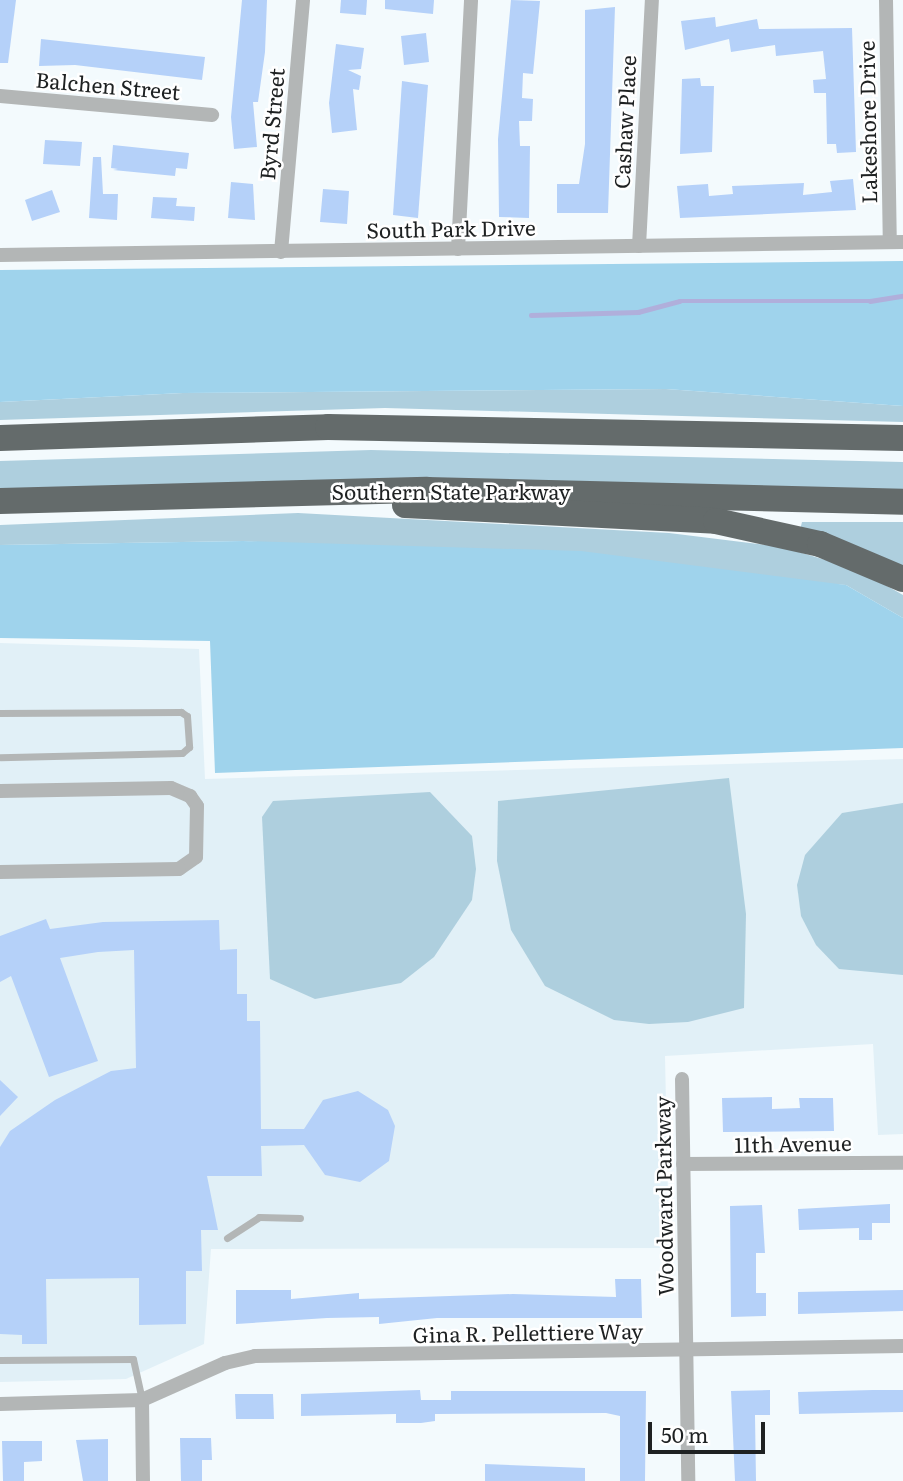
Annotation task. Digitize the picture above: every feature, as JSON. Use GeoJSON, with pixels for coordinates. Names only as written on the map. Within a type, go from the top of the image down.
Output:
{"type":"FeatureCollection","features":[{"type":"Feature","properties":{"kind":"highway"},"geometry":{"type":"LineString","coordinates":[[0,438],[328,428],[903,438]]}},
{"type":"Feature","properties":{"kind":"highway"},"geometry":{"type":"LineString","coordinates":[[278,491],[461,511],[628,513],[716,521],[820,544],[903,579]]}},
{"type":"Feature","properties":{"kind":"highway","name":"Southern State Parkway"},"geometry":{"type":"LineString","coordinates":[[0,500],[278,491],[572,492],[903,502]]}},
{"type":"Feature","properties":{"kind":"street","name":"Byrd Street"},"geometry":{"type":"LineString","coordinates":[[281,251],[303,0]]}},
{"type":"Feature","properties":{"kind":"street"},"geometry":{"type":"LineString","coordinates":[[458,249],[471,0]]}},
{"type":"Feature","properties":{"kind":"street","name":"Cashaw Place"},"geometry":{"type":"LineString","coordinates":[[639,246],[652,0]]}},
{"type":"Feature","properties":{"kind":"street","name":"Lakeshore Drive"},"geometry":{"type":"LineString","coordinates":[[887,0],[897,242]]}},
{"type":"Feature","properties":{"kind":"street","name":"Balchen Street"},"geometry":{"type":"LineString","coordinates":[[0,96],[212,115]]}},
{"type":"Feature","properties":{"kind":"street","name":"South Park Drive"},"geometry":{"type":"LineString","coordinates":[[0,255],[897,242]]}},
{"type":"Feature","properties":{"kind":"street"},"geometry":{"type":"LineString","coordinates":[[0,791],[171,788],[191,796],[197,806],[196,857],[179,869],[0,872]]}},
{"type":"Feature","properties":{"kind":"street","name":"Woodward Parkway"},"geometry":{"type":"LineString","coordinates":[[682,1079],[688,1481]]}},
{"type":"Feature","properties":{"kind":"street","name":"11th Avenue"},"geometry":{"type":"LineString","coordinates":[[683,1164],[903,1163]]}},
{"type":"Feature","properties":{"kind":"street","name":"Gina R. Pellettiere Way"},"geometry":{"type":"LineString","coordinates":[[142,1401],[225,1363],[255,1356],[903,1346]]}},
{"type":"Feature","properties":{"kind":"street"},"geometry":{"type":"LineString","coordinates":[[0,1404],[142,1401],[143,1481]]}},
{"type":"Feature","properties":{"kind":"lane"},"geometry":{"type":"LineString","coordinates":[[0,713],[181,712],[187,716],[189,747],[182,753],[0,757]]}},
{"type":"Feature","properties":{"kind":"lane"},"geometry":{"type":"LineString","coordinates":[[227,1238],[259,1217],[300,1218]]}},
{"type":"Feature","properties":{"kind":"lane"},"geometry":{"type":"LineString","coordinates":[[0,1360],[133,1359],[142,1401]]}},
{"type":"Feature","properties":{"kind":"shaded area"},"geometry":{"type":"Polygon","coordinates":[[[903,261],[903,406],[666,389],[183,393],[0,402],[0,270],[903,261]]]}},
{"type":"Feature","properties":{"kind":"shaded area"},"geometry":{"type":"Polygon","coordinates":[[[666,389],[903,406],[903,422],[385,408],[0,420],[0,402],[183,393],[666,389]]]}},
{"type":"Feature","properties":{"kind":"shaded area"},"geometry":{"type":"Polygon","coordinates":[[[371,450],[903,462],[903,491],[0,494],[0,461],[371,450]]]}},
{"type":"Feature","properties":{"kind":"shaded area"},"geometry":{"type":"Polygon","coordinates":[[[298,513],[669,533],[782,547],[859,570],[903,595],[903,618],[846,585],[243,541],[0,545],[0,525],[298,513]]]}},
{"type":"Feature","properties":{"kind":"shaded area"},"geometry":{"type":"Polygon","coordinates":[[[802,522],[903,522],[903,571],[800,530],[802,522]]]}},
{"type":"Feature","properties":{"kind":"shaded area"},"geometry":{"type":"Polygon","coordinates":[[[243,541],[581,551],[846,585],[903,618],[903,748],[215,773],[210,641],[0,638],[0,545],[243,541]]]}},
{"type":"Feature","properties":{"kind":"shaded area"},"geometry":{"type":"Polygon","coordinates":[[[0,643],[199,649],[205,779],[903,759],[903,1134],[878,1135],[873,1044],[665,1056],[669,1248],[211,1249],[204,1344],[126,1379],[0,1382],[0,643]]]}},
{"type":"Feature","properties":{"kind":"shaded area"},"geometry":{"type":"Polygon","coordinates":[[[729,778],[746,914],[744,1008],[688,1022],[649,1024],[614,1020],[545,986],[511,930],[497,861],[498,801],[729,778]]]}},
{"type":"Feature","properties":{"kind":"shaded area"},"geometry":{"type":"Polygon","coordinates":[[[430,792],[472,836],[476,869],[472,900],[434,957],[401,983],[315,999],[270,979],[262,817],[273,801],[430,792]]]}},
{"type":"Feature","properties":{"kind":"shaded area"},"geometry":{"type":"Polygon","coordinates":[[[903,803],[903,975],[839,969],[816,945],[801,916],[797,885],[805,855],[842,813],[903,803]]]}},
{"type":"Feature","properties":{"kind":"building"},"geometry":{"type":"Polygon","coordinates":[[[0,0],[16,0],[8,63],[0,63],[0,0]]]}},
{"type":"Feature","properties":{"kind":"building"},"geometry":{"type":"Polygon","coordinates":[[[242,0],[267,0],[265,52],[258,102],[253,102],[257,147],[234,149],[231,117],[242,0]]]}},
{"type":"Feature","properties":{"kind":"building"},"geometry":{"type":"Polygon","coordinates":[[[341,0],[367,0],[366,15],[340,13],[341,0]]]}},
{"type":"Feature","properties":{"kind":"building"},"geometry":{"type":"Polygon","coordinates":[[[385,0],[434,0],[433,14],[385,9],[385,0]]]}},
{"type":"Feature","properties":{"kind":"building"},"geometry":{"type":"Polygon","coordinates":[[[511,0],[540,1],[533,74],[523,73],[522,98],[533,99],[532,121],[519,121],[520,146],[530,146],[529,218],[499,217],[498,139],[511,0]]]}},
{"type":"Feature","properties":{"kind":"building"},"geometry":{"type":"Polygon","coordinates":[[[615,7],[608,213],[557,213],[557,184],[579,184],[585,144],[585,10],[615,7]]]}},
{"type":"Feature","properties":{"kind":"building"},"geometry":{"type":"Polygon","coordinates":[[[715,17],[716,27],[757,19],[759,29],[852,28],[856,152],[837,153],[836,144],[827,144],[826,93],[814,93],[813,80],[826,79],[823,51],[776,56],[775,45],[731,52],[729,39],[685,50],[681,21],[715,17]]]}},
{"type":"Feature","properties":{"kind":"building"},"geometry":{"type":"Polygon","coordinates":[[[426,33],[429,62],[404,65],[401,36],[426,33]]]}},
{"type":"Feature","properties":{"kind":"building"},"geometry":{"type":"Polygon","coordinates":[[[41,39],[205,57],[202,80],[75,65],[39,66],[41,39]]]}},
{"type":"Feature","properties":{"kind":"building"},"geometry":{"type":"Polygon","coordinates":[[[336,44],[364,48],[361,69],[348,70],[361,76],[359,90],[353,89],[357,130],[332,133],[329,103],[336,44]]]}},
{"type":"Feature","properties":{"kind":"building"},"geometry":{"type":"Polygon","coordinates":[[[700,78],[701,86],[714,86],[712,152],[680,154],[682,79],[700,78]]]}},
{"type":"Feature","properties":{"kind":"building"},"geometry":{"type":"Polygon","coordinates":[[[402,81],[428,85],[418,218],[393,215],[402,81]]]}},
{"type":"Feature","properties":{"kind":"building"},"geometry":{"type":"Polygon","coordinates":[[[45,140],[82,142],[80,166],[43,164],[45,140]]]}},
{"type":"Feature","properties":{"kind":"building"},"geometry":{"type":"Polygon","coordinates":[[[113,145],[189,153],[187,169],[176,168],[175,176],[113,170],[118,169],[111,168],[113,145]]]}},
{"type":"Feature","properties":{"kind":"building"},"geometry":{"type":"Polygon","coordinates":[[[93,157],[101,157],[103,194],[118,194],[117,220],[89,218],[93,157]]]}},
{"type":"Feature","properties":{"kind":"building"},"geometry":{"type":"Polygon","coordinates":[[[853,179],[856,210],[680,218],[677,186],[708,184],[709,196],[733,194],[732,186],[804,183],[803,195],[832,192],[830,181],[853,179]]]}},
{"type":"Feature","properties":{"kind":"building"},"geometry":{"type":"Polygon","coordinates":[[[231,182],[253,184],[255,220],[228,218],[231,182]]]}},
{"type":"Feature","properties":{"kind":"building"},"geometry":{"type":"Polygon","coordinates":[[[323,189],[349,191],[347,224],[320,222],[323,189]]]}},
{"type":"Feature","properties":{"kind":"building"},"geometry":{"type":"Polygon","coordinates":[[[52,190],[60,212],[32,221],[25,200],[52,190]]]}},
{"type":"Feature","properties":{"kind":"building"},"geometry":{"type":"Polygon","coordinates":[[[153,197],[177,198],[176,206],[195,207],[194,221],[151,218],[153,197]]]}},
{"type":"Feature","properties":{"kind":"building"},"geometry":{"type":"Polygon","coordinates":[[[46,919],[50,929],[103,922],[219,920],[220,950],[237,949],[237,994],[247,994],[247,1021],[260,1021],[261,1129],[304,1129],[323,1100],[358,1091],[388,1110],[395,1126],[389,1161],[360,1182],[325,1175],[304,1145],[261,1146],[262,1176],[207,1176],[218,1230],[201,1230],[202,1271],[186,1271],[186,1324],[139,1325],[139,1278],[46,1279],[47,1344],[22,1344],[22,1335],[0,1334],[0,1147],[10,1131],[55,1100],[111,1071],[136,1068],[134,950],[98,952],[60,958],[98,1061],[49,1077],[11,976],[0,982],[0,936],[46,919]]]}},
{"type":"Feature","properties":{"kind":"building"},"geometry":{"type":"Polygon","coordinates":[[[0,1080],[18,1097],[0,1116],[0,1080]]]}},
{"type":"Feature","properties":{"kind":"building"},"geometry":{"type":"Polygon","coordinates":[[[772,1097],[772,1109],[800,1108],[799,1098],[833,1098],[834,1131],[723,1132],[722,1098],[772,1097]]]}},
{"type":"Feature","properties":{"kind":"building"},"geometry":{"type":"Polygon","coordinates":[[[890,1204],[890,1223],[872,1223],[872,1240],[859,1240],[859,1228],[799,1230],[798,1209],[890,1204]]]}},
{"type":"Feature","properties":{"kind":"building"},"geometry":{"type":"Polygon","coordinates":[[[762,1205],[765,1253],[756,1253],[756,1293],[766,1293],[766,1316],[731,1317],[730,1206],[762,1205]]]}},
{"type":"Feature","properties":{"kind":"building"},"geometry":{"type":"Polygon","coordinates":[[[615,1279],[641,1279],[642,1318],[437,1318],[379,1324],[379,1317],[236,1324],[236,1290],[291,1290],[291,1299],[359,1293],[359,1299],[513,1294],[616,1297],[615,1279]]]}},
{"type":"Feature","properties":{"kind":"building"},"geometry":{"type":"Polygon","coordinates":[[[903,1290],[903,1311],[798,1314],[798,1292],[903,1290]]]}},
{"type":"Feature","properties":{"kind":"building"},"geometry":{"type":"Polygon","coordinates":[[[420,1390],[421,1400],[451,1400],[451,1391],[646,1391],[645,1481],[620,1481],[620,1416],[606,1413],[435,1414],[435,1421],[421,1423],[396,1423],[396,1414],[301,1416],[301,1394],[420,1390]]]}},
{"type":"Feature","properties":{"kind":"building"},"geometry":{"type":"Polygon","coordinates":[[[770,1390],[770,1415],[755,1415],[756,1481],[735,1481],[731,1391],[770,1390]]]}},
{"type":"Feature","properties":{"kind":"building"},"geometry":{"type":"Polygon","coordinates":[[[903,1390],[903,1412],[799,1414],[798,1392],[903,1390]]]}},
{"type":"Feature","properties":{"kind":"building"},"geometry":{"type":"Polygon","coordinates":[[[235,1394],[273,1394],[274,1419],[236,1419],[235,1394]]]}},
{"type":"Feature","properties":{"kind":"building"},"geometry":{"type":"Polygon","coordinates":[[[180,1438],[211,1438],[212,1460],[202,1460],[202,1481],[181,1481],[180,1438]]]}},
{"type":"Feature","properties":{"kind":"building"},"geometry":{"type":"Polygon","coordinates":[[[108,1439],[108,1481],[83,1481],[76,1440],[108,1439]]]}},
{"type":"Feature","properties":{"kind":"building"},"geometry":{"type":"Polygon","coordinates":[[[2,1441],[42,1441],[42,1461],[24,1462],[24,1481],[3,1481],[2,1441]]]}},
{"type":"Feature","properties":{"kind":"building"},"geometry":{"type":"Polygon","coordinates":[[[485,1464],[585,1468],[585,1481],[485,1481],[485,1464]]]}},
{"type":"Feature","properties":{"kind":"waterway"},"geometry":{"type":"LineString","coordinates":[[531,315],[638,312],[680,301],[870,301],[903,296]]}}]}
